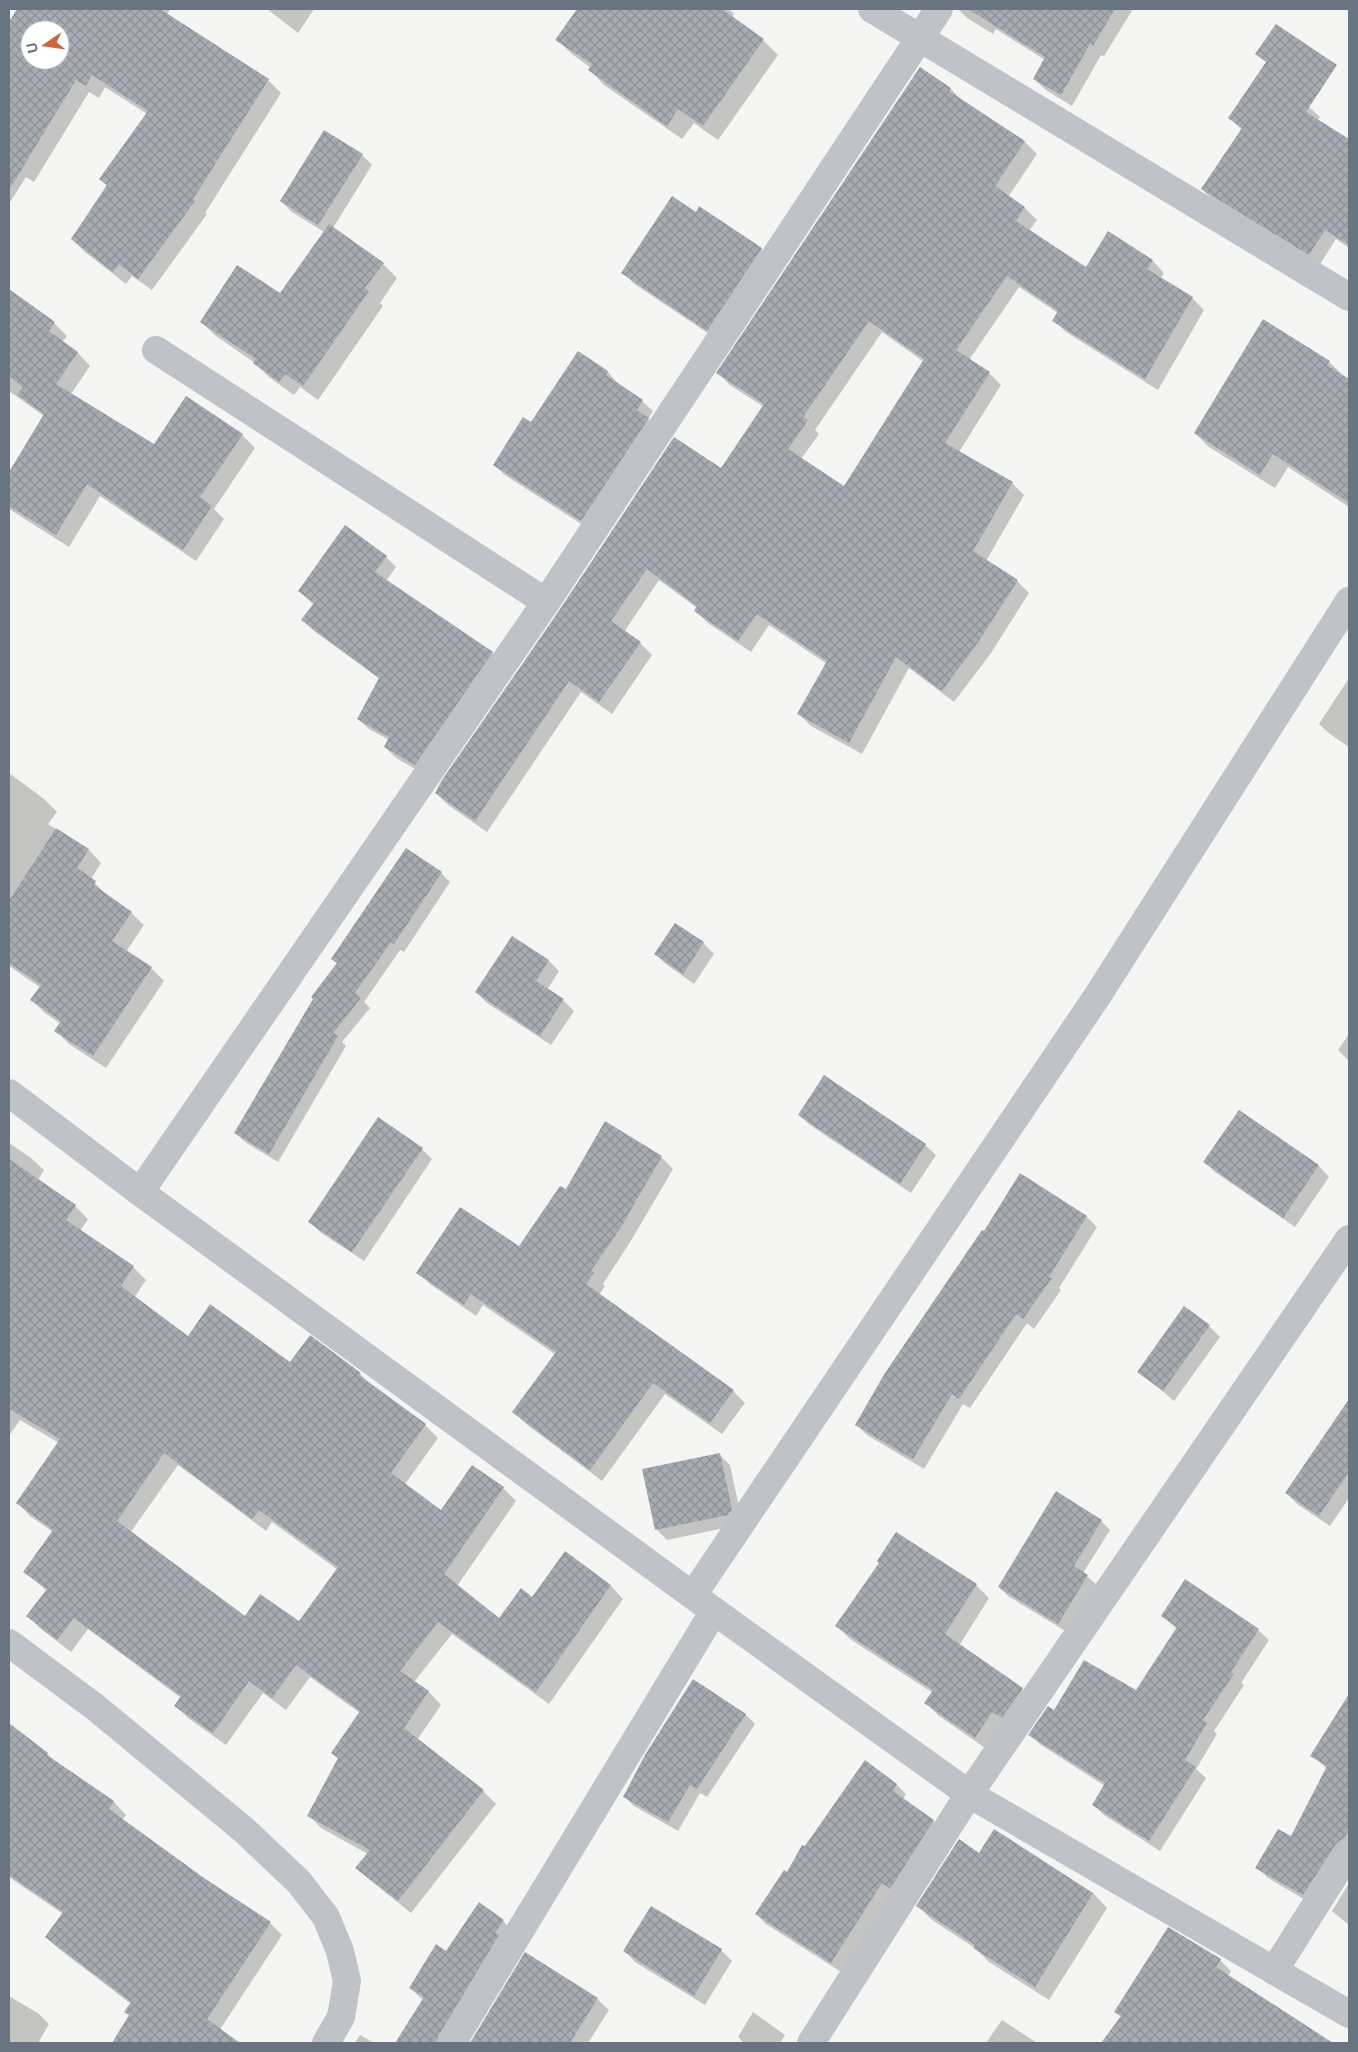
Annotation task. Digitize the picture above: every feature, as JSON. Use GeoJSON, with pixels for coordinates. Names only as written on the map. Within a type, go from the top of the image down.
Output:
{"type":"FeatureCollection","features":[{"type":"Feature","properties":{"kind":"street"},"geometry":{"type":"LineString","coordinates":[[872,9],[1349,297]]}},
{"type":"Feature","properties":{"kind":"street"},"geometry":{"type":"LineString","coordinates":[[140,1192],[546,602],[939,9]]}},
{"type":"Feature","properties":{"kind":"street"},"geometry":{"type":"LineString","coordinates":[[156,350],[546,602]]}},
{"type":"Feature","properties":{"kind":"street"},"geometry":{"type":"LineString","coordinates":[[693,1595],[1098,995],[1349,601]]}},
{"type":"Feature","properties":{"kind":"street"},"geometry":{"type":"LineString","coordinates":[[9,1093],[140,1192],[714,1611],[969,1794],[1349,2014]]}},
{"type":"Feature","properties":{"kind":"street"},"geometry":{"type":"LineString","coordinates":[[811,2043],[969,1794],[1349,1239]]}},
{"type":"Feature","properties":{"kind":"street"},"geometry":{"type":"LineString","coordinates":[[452,2043],[714,1611]]}},
{"type":"Feature","properties":{"kind":"street"},"geometry":{"type":"LineString","coordinates":[[9,1642],[95,1707],[244,1830],[299,1882],[326,1917],[340,1951],[347,1981],[341,2017],[326,2043]]}},
{"type":"Feature","properties":{"kind":"street"},"geometry":{"type":"LineString","coordinates":[[1274,1971],[1349,1852]]}},
{"type":"Feature","properties":{"kind":"building"},"geometry":{"type":"Polygon","coordinates":[[[17,9],[160,9],[269,79],[193,199],[195,201],[138,279],[119,264],[113,272],[71,239],[107,185],[99,179],[148,111],[92,75],[86,86],[76,80],[9,190],[9,22],[17,9]]]}},
{"type":"Feature","properties":{"kind":"building"},"geometry":{"type":"Polygon","coordinates":[[[577,9],[722,9],[764,39],[703,126],[678,109],[667,126],[588,70],[592,64],[555,40],[577,9]]]}},
{"type":"Feature","properties":{"kind":"building"},"geometry":{"type":"Polygon","coordinates":[[[968,9],[1115,9],[1093,46],[1090,44],[1061,95],[1033,79],[1045,57],[968,9]]]}},
{"type":"Feature","properties":{"kind":"building"},"geometry":{"type":"Polygon","coordinates":[[[1276,24],[1337,65],[1306,112],[1349,139],[1349,245],[1325,230],[1309,255],[1201,189],[1242,128],[1228,118],[1266,62],[1255,54],[1276,24]]]}},
{"type":"Feature","properties":{"kind":"building"},"geometry":{"type":"Polygon","coordinates":[[[920,67],[951,88],[949,91],[1025,141],[995,186],[1025,207],[1016,221],[1086,267],[1108,231],[1153,260],[1147,269],[1193,297],[1145,379],[1052,321],[1058,311],[1007,276],[956,350],[990,372],[945,443],[1013,482],[973,551],[1018,580],[979,641],[942,691],[896,657],[849,743],[797,714],[827,661],[757,614],[738,641],[694,611],[697,606],[647,569],[611,621],[641,642],[599,702],[569,681],[475,821],[435,793],[442,780],[559,611],[674,437],[721,468],[764,404],[716,373],[920,67]],[[869,321],[803,417],[808,420],[788,449],[844,486],[924,359],[869,321]]]}},
{"type":"Feature","properties":{"kind":"building"},"geometry":{"type":"Polygon","coordinates":[[[324,130],[363,154],[318,225],[280,201],[324,130]]]}},
{"type":"Feature","properties":{"kind":"building"},"geometry":{"type":"Polygon","coordinates":[[[672,196],[696,212],[699,206],[762,248],[707,331],[621,273],[672,196]]]}},
{"type":"Feature","properties":{"kind":"building"},"geometry":{"type":"Polygon","coordinates":[[[329,224],[384,263],[365,288],[369,291],[303,386],[285,374],[279,382],[253,363],[256,359],[200,322],[237,265],[280,293],[329,224]]]}},
{"type":"Feature","properties":{"kind":"building"},"geometry":{"type":"Polygon","coordinates":[[[9,289],[55,322],[49,331],[78,352],[56,384],[154,444],[186,396],[243,434],[200,497],[212,506],[183,550],[87,484],[56,535],[9,506],[9,472],[44,414],[17,395],[23,387],[9,376],[9,289]]]}},
{"type":"Feature","properties":{"kind":"building"},"geometry":{"type":"Polygon","coordinates":[[[1263,319],[1330,361],[1327,365],[1349,379],[1349,503],[1273,454],[1260,475],[1194,433],[1263,319]]]}},
{"type":"Feature","properties":{"kind":"building"},"geometry":{"type":"Polygon","coordinates":[[[578,351],[608,371],[606,375],[643,400],[637,410],[649,418],[581,521],[493,465],[523,417],[531,422],[578,351]]]}},
{"type":"Feature","properties":{"kind":"building"},"geometry":{"type":"Polygon","coordinates":[[[345,525],[387,556],[375,572],[493,652],[415,765],[384,747],[389,737],[357,719],[379,678],[301,620],[314,603],[298,591],[345,525]]]}},
{"type":"Feature","properties":{"kind":"building"},"geometry":{"type":"Polygon","coordinates":[[[56,828],[89,849],[77,868],[96,881],[94,885],[132,912],[112,941],[152,967],[93,1056],[54,1031],[61,1021],[30,1000],[41,985],[9,963],[9,901],[56,828]]]}},
{"type":"Feature","properties":{"kind":"building"},"geometry":{"type":"Polygon","coordinates":[[[406,848],[442,872],[394,944],[391,942],[355,993],[361,998],[333,1033],[338,1036],[269,1154],[234,1133],[313,999],[311,997],[337,963],[331,959],[406,848]]]}},
{"type":"Feature","properties":{"kind":"building"},"geometry":{"type":"Polygon","coordinates":[[[675,923],[704,942],[683,974],[654,954],[675,923]]]}},
{"type":"Feature","properties":{"kind":"building"},"geometry":{"type":"Polygon","coordinates":[[[512,936],[549,960],[536,981],[564,999],[540,1036],[475,992],[512,936]]]}},
{"type":"Feature","properties":{"kind":"building"},"geometry":{"type":"Polygon","coordinates":[[[824,1075],[926,1144],[900,1184],[798,1115],[824,1075]]]}},
{"type":"Feature","properties":{"kind":"building"},"geometry":{"type":"Polygon","coordinates":[[[1239,1110],[1319,1165],[1283,1218],[1203,1162],[1239,1110]]]}},
{"type":"Feature","properties":{"kind":"building"},"geometry":{"type":"Polygon","coordinates":[[[378,1117],[423,1148],[352,1252],[308,1222],[378,1117]]]}},
{"type":"Feature","properties":{"kind":"building"},"geometry":{"type":"Polygon","coordinates":[[[605,1121],[662,1156],[621,1227],[591,1271],[594,1273],[586,1284],[734,1390],[710,1423],[653,1383],[590,1470],[512,1412],[556,1352],[471,1294],[464,1305],[416,1273],[460,1207],[519,1246],[560,1186],[566,1189],[605,1121]]]}},
{"type":"Feature","properties":{"kind":"building"},"geometry":{"type":"Polygon","coordinates":[[[9,1159],[76,1205],[66,1220],[134,1266],[121,1286],[188,1336],[210,1304],[290,1362],[310,1335],[361,1373],[359,1375],[426,1424],[391,1473],[441,1510],[472,1465],[504,1487],[444,1574],[499,1618],[521,1588],[532,1597],[565,1551],[611,1585],[536,1692],[438,1622],[400,1671],[429,1691],[404,1728],[484,1790],[398,1901],[355,1868],[370,1850],[307,1816],[338,1758],[331,1753],[360,1711],[296,1665],[272,1698],[249,1681],[213,1733],[174,1706],[181,1696],[74,1618],[57,1640],[26,1616],[47,1589],[23,1572],[53,1530],[16,1503],[60,1439],[9,1409],[9,1159]],[[164,1453],[117,1521],[245,1616],[260,1594],[299,1621],[338,1567],[259,1510],[252,1519],[164,1453]]]}},
{"type":"Feature","properties":{"kind":"building"},"geometry":{"type":"Polygon","coordinates":[[[1020,1173],[1087,1216],[1049,1277],[1052,1278],[1023,1319],[1016,1314],[959,1399],[952,1394],[913,1459],[855,1425],[885,1373],[982,1230],[984,1231],[1020,1173]]]}},
{"type":"Feature","properties":{"kind":"building"},"geometry":{"type":"Polygon","coordinates":[[[1184,1306],[1210,1325],[1163,1391],[1137,1372],[1184,1306]]]}},
{"type":"Feature","properties":{"kind":"building"},"geometry":{"type":"Polygon","coordinates":[[[1349,1399],[1349,1472],[1319,1516],[1285,1493],[1349,1399]]]}},
{"type":"Feature","properties":{"kind":"building"},"geometry":{"type":"Polygon","coordinates":[[[720,1453],[732,1509],[728,1515],[655,1530],[642,1469],[720,1453]]]}},
{"type":"Feature","properties":{"kind":"building"},"geometry":{"type":"Polygon","coordinates":[[[1056,1491],[1102,1520],[1074,1566],[1088,1575],[1058,1624],[998,1587],[1056,1491]]]}},
{"type":"Feature","properties":{"kind":"building"},"geometry":{"type":"Polygon","coordinates":[[[896,1532],[977,1584],[945,1634],[1023,1688],[1002,1718],[992,1712],[975,1738],[924,1703],[933,1690],[835,1626],[879,1563],[877,1561],[896,1532]]]}},
{"type":"Feature","properties":{"kind":"building"},"geometry":{"type":"Polygon","coordinates":[[[1185,1579],[1259,1629],[1231,1672],[1234,1674],[1203,1720],[1207,1723],[1185,1760],[1196,1767],[1149,1841],[1092,1805],[1105,1783],[1028,1735],[1048,1706],[1054,1710],[1084,1660],[1136,1690],[1177,1627],[1161,1616],[1185,1579]]]}},
{"type":"Feature","properties":{"kind":"building"},"geometry":{"type":"Polygon","coordinates":[[[693,1679],[746,1714],[697,1789],[690,1785],[668,1822],[623,1797],[645,1755],[693,1679]]]}},
{"type":"Feature","properties":{"kind":"building"},"geometry":{"type":"Polygon","coordinates":[[[1349,1694],[1349,1830],[1345,1837],[1336,1844],[1303,1895],[1255,1868],[1278,1829],[1291,1836],[1327,1766],[1310,1756],[1349,1694]]]}},
{"type":"Feature","properties":{"kind":"building"},"geometry":{"type":"Polygon","coordinates":[[[9,1723],[48,1753],[47,1755],[114,1801],[109,1809],[204,1878],[271,1922],[207,2019],[240,2043],[112,2043],[129,2015],[124,2012],[131,2002],[45,1937],[63,1912],[9,1875],[9,1723]]]}},
{"type":"Feature","properties":{"kind":"building"},"geometry":{"type":"Polygon","coordinates":[[[865,1760],[897,1784],[893,1791],[934,1820],[890,1889],[882,1883],[831,1963],[755,1914],[784,1870],[787,1872],[802,1845],[805,1846],[865,1760]]]}},
{"type":"Feature","properties":{"kind":"building"},"geometry":{"type":"Polygon","coordinates":[[[994,1829],[1093,1893],[1035,1987],[973,1948],[975,1945],[916,1906],[959,1839],[979,1853],[994,1829]]]}},
{"type":"Feature","properties":{"kind":"building"},"geometry":{"type":"Polygon","coordinates":[[[479,1902],[504,1920],[495,1933],[499,1935],[436,2043],[395,2043],[424,1997],[409,1988],[436,1944],[446,1951],[479,1902]]]}},
{"type":"Feature","properties":{"kind":"building"},"geometry":{"type":"Polygon","coordinates":[[[651,1906],[722,1949],[694,1996],[623,1951],[651,1906]]]}},
{"type":"Feature","properties":{"kind":"building"},"geometry":{"type":"Polygon","coordinates":[[[1168,1927],[1221,1959],[1216,1967],[1333,2043],[1101,2043],[1121,2016],[1114,2012],[1168,1927]]]}},
{"type":"Feature","properties":{"kind":"building"},"geometry":{"type":"Polygon","coordinates":[[[525,1952],[598,1998],[570,2043],[470,2043],[525,1952]]]}}]}
